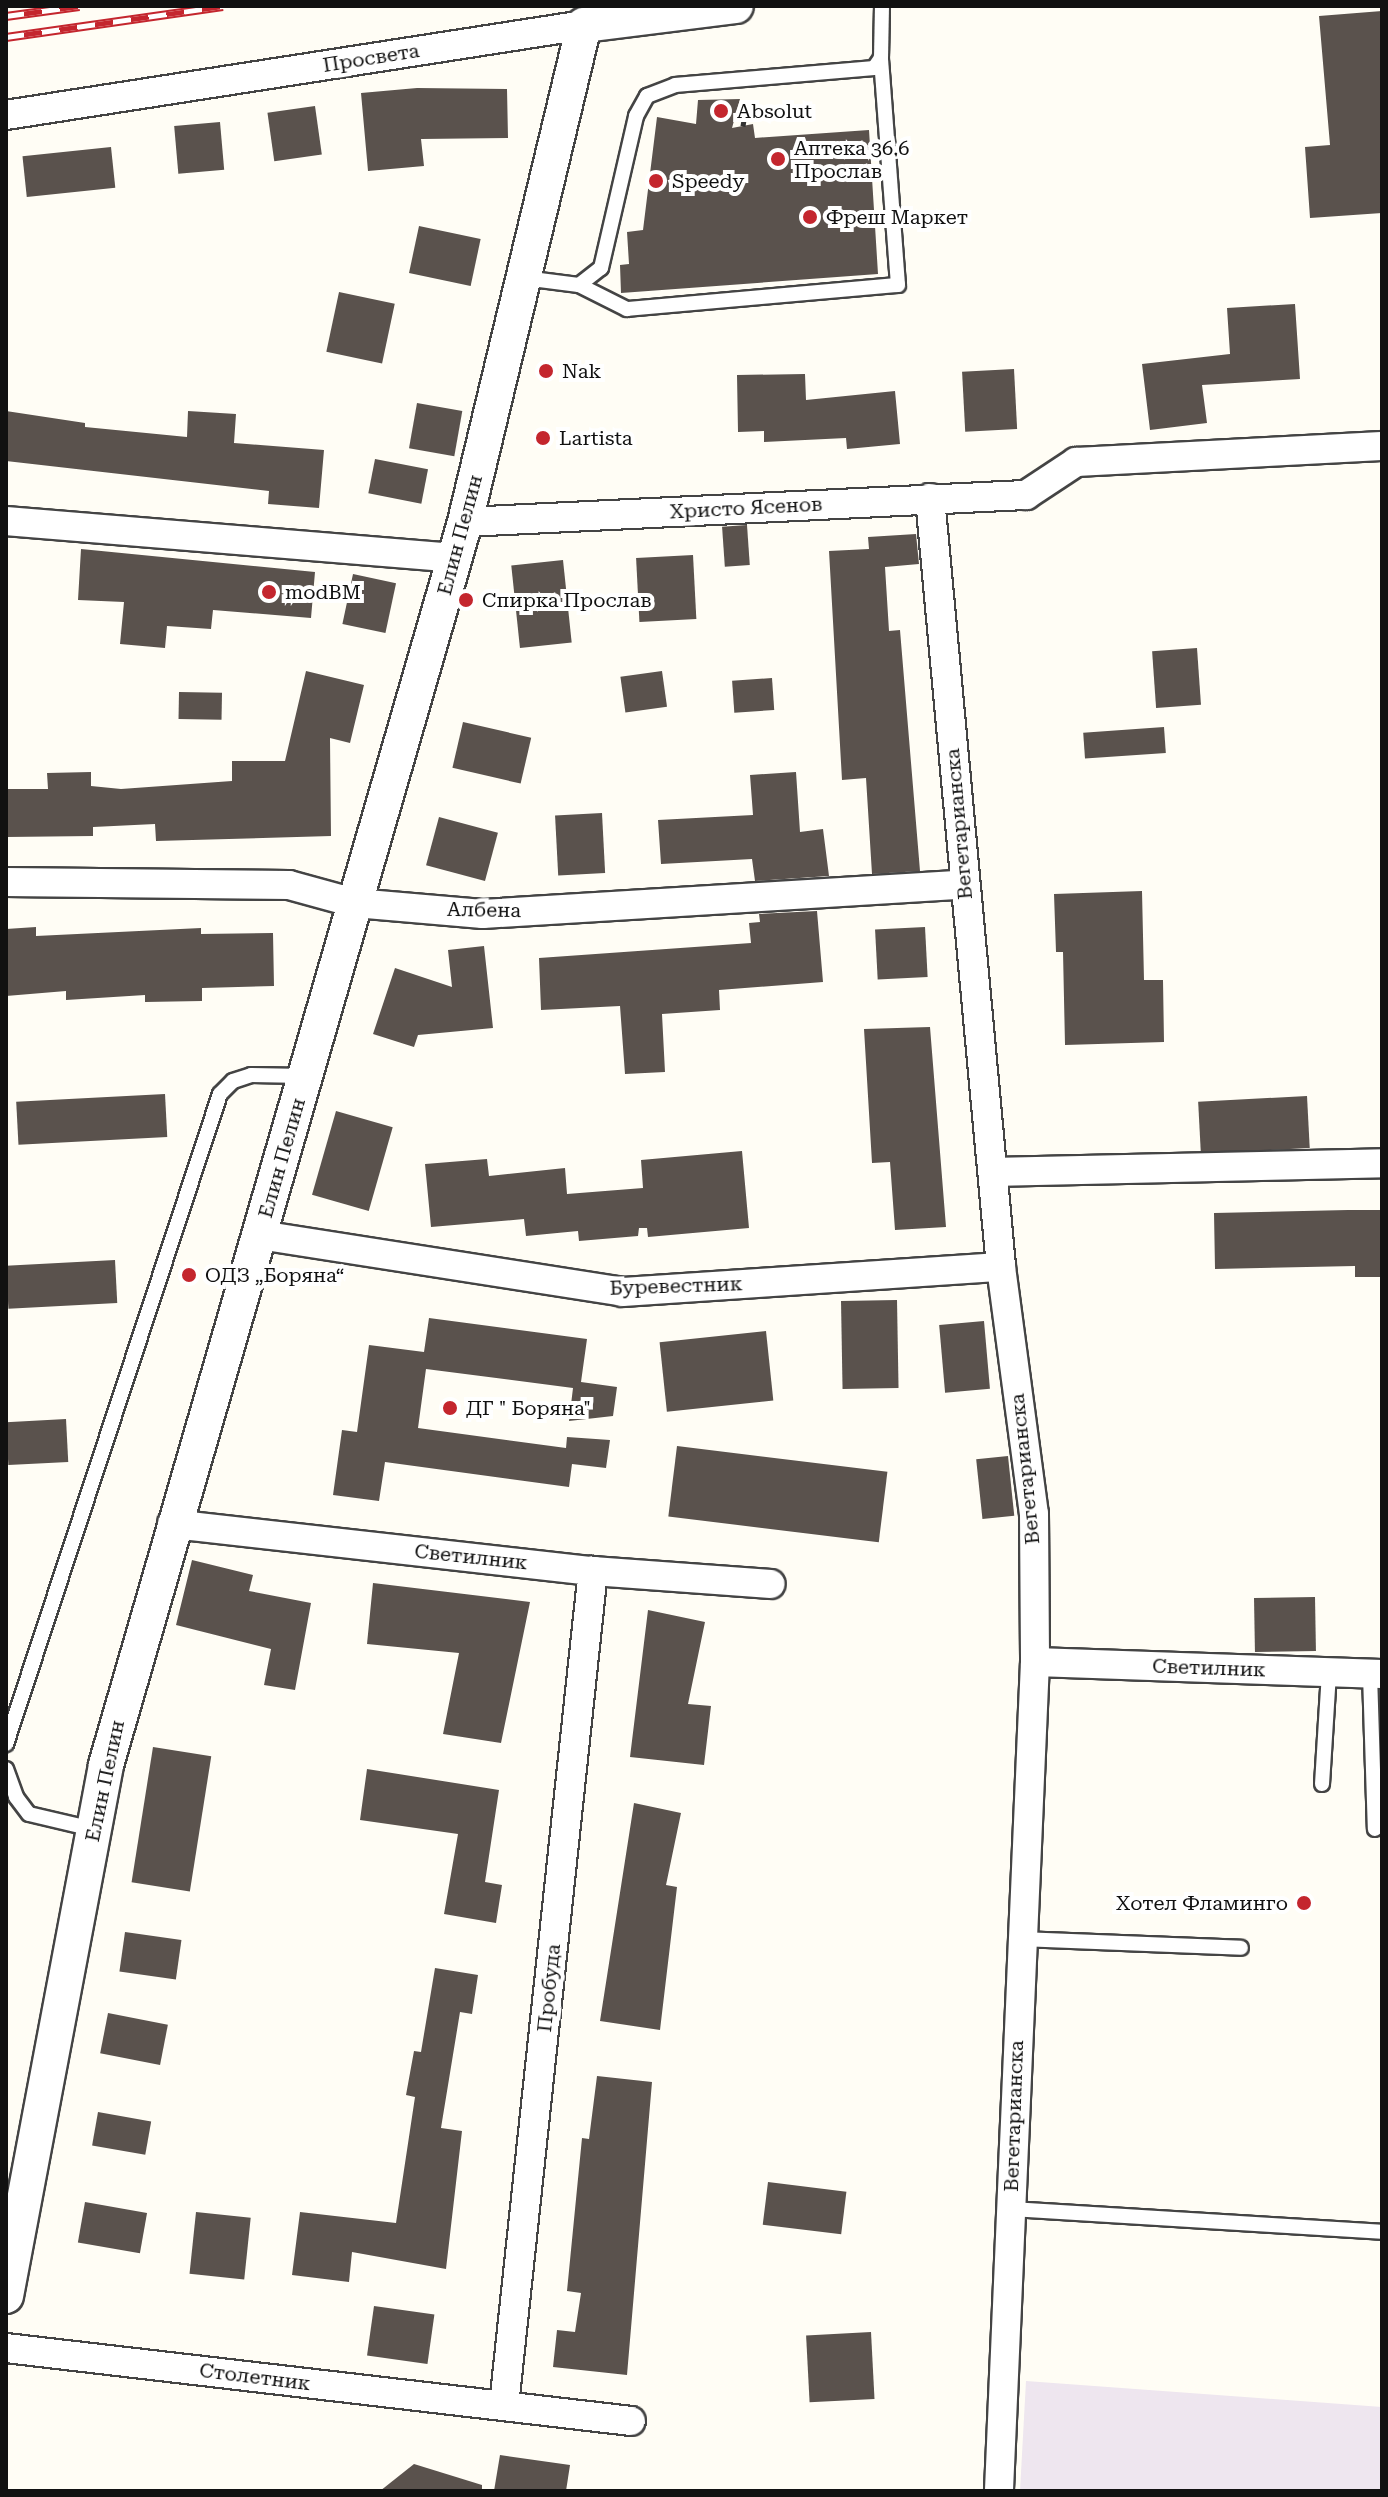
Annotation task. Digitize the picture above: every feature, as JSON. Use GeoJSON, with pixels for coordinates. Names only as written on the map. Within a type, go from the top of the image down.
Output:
{"type":"FeatureCollection","features":[{"type":"Feature","properties":{"kind":"street","name":"Просвета"},"geometry":{"type":"LineString","coordinates":[[6,115],[584,25],[736,6]]}},
{"type":"Feature","properties":{"kind":"street","name":"Елин Пелин"},"geometry":{"type":"LineString","coordinates":[[6,2296],[106,1765],[172,1524],[260,1235],[465,522],[584,25]]}},
{"type":"Feature","properties":{"kind":"street","name":"Христо Ясенов"},"geometry":{"type":"LineString","coordinates":[[465,522],[1026,495],[1076,462],[1382,446]]}},
{"type":"Feature","properties":{"kind":"street","name":"Вегетарианска"},"geometry":{"type":"LineString","coordinates":[[930,498],[1001,1267],[1034,1514],[1035,1662],[1020,1939],[999,2491]]}},
{"type":"Feature","properties":{"kind":"street"},"geometry":{"type":"LineString","coordinates":[[6,521],[455,558]]}},
{"type":"Feature","properties":{"kind":"street","name":"Албена"},"geometry":{"type":"LineString","coordinates":[[6,882],[289,885],[355,903],[483,914],[964,885]]}},
{"type":"Feature","properties":{"kind":"street"},"geometry":{"type":"LineString","coordinates":[[994,1172],[1382,1163]]}},
{"type":"Feature","properties":{"kind":"street","name":"Буревестник"},"geometry":{"type":"LineString","coordinates":[[260,1235],[622,1292],[1001,1267]]}},
{"type":"Feature","properties":{"kind":"street","name":"Светилник"},"geometry":{"type":"LineString","coordinates":[[172,1524],[593,1571],[771,1584]]}},
{"type":"Feature","properties":{"kind":"street","name":"Пробуда"},"geometry":{"type":"LineString","coordinates":[[504,2405],[593,1571]]}},
{"type":"Feature","properties":{"kind":"street","name":"Светилник"},"geometry":{"type":"LineString","coordinates":[[1035,1662],[1376,1674]]}},
{"type":"Feature","properties":{"kind":"street","name":"Столетник"},"geometry":{"type":"LineString","coordinates":[[6,2348],[631,2421]]}},
{"type":"Feature","properties":{"kind":"lane"},"geometry":{"type":"LineString","coordinates":[[524,278],[579,285],[627,309],[898,285],[881,58],[882,6]]}},
{"type":"Feature","properties":{"kind":"lane"},"geometry":{"type":"LineString","coordinates":[[579,285],[601,268],[636,116],[647,96],[675,85],[858,73],[874,68],[881,58]]}},
{"type":"Feature","properties":{"kind":"lane"},"geometry":{"type":"LineString","coordinates":[[6,1744],[220,1094],[233,1081],[251,1075],[305,1076]]}},
{"type":"Feature","properties":{"kind":"lane"},"geometry":{"type":"LineString","coordinates":[[1322,1784],[1329,1673]]}},
{"type":"Feature","properties":{"kind":"lane"},"geometry":{"type":"LineString","coordinates":[[1375,1829],[1376,1674]]}},
{"type":"Feature","properties":{"kind":"lane"},"geometry":{"type":"LineString","coordinates":[[6,1769],[16,1797],[29,1814],[94,1829]]}},
{"type":"Feature","properties":{"kind":"lane"},"geometry":{"type":"LineString","coordinates":[[1020,1939],[1241,1948]]}},
{"type":"Feature","properties":{"kind":"lane"},"geometry":{"type":"LineString","coordinates":[[1010,2209],[1382,2232]]}},
{"type":"Feature","properties":{"kind":"shaded area"},"geometry":{"type":"Polygon","coordinates":[[[1026,2381],[1382,2407],[1382,2491],[1020,2491],[1026,2381]]]}},
{"type":"Feature","properties":{"kind":"building"},"geometry":{"type":"Polygon","coordinates":[[[1382,11],[1382,213],[1310,218],[1305,147],[1330,145],[1319,16],[1382,11]]]}},
{"type":"Feature","properties":{"kind":"building"},"geometry":{"type":"Polygon","coordinates":[[[417,88],[507,89],[508,138],[421,139],[424,166],[368,171],[361,93],[417,88]]]}},
{"type":"Feature","properties":{"kind":"building"},"geometry":{"type":"Polygon","coordinates":[[[740,99],[732,128],[753,124],[755,138],[869,130],[878,274],[621,293],[620,265],[629,264],[627,232],[643,230],[657,117],[696,124],[698,100],[740,99]]]}},
{"type":"Feature","properties":{"kind":"building"},"geometry":{"type":"Polygon","coordinates":[[[315,106],[322,155],[274,161],[267,113],[315,106]]]}},
{"type":"Feature","properties":{"kind":"building"},"geometry":{"type":"Polygon","coordinates":[[[220,122],[224,170],[178,174],[174,126],[220,122]]]}},
{"type":"Feature","properties":{"kind":"building"},"geometry":{"type":"Polygon","coordinates":[[[111,147],[115,188],[27,197],[22,156],[111,147]]]}},
{"type":"Feature","properties":{"kind":"building"},"geometry":{"type":"Polygon","coordinates":[[[419,226],[481,239],[471,286],[409,273],[419,226]]]}},
{"type":"Feature","properties":{"kind":"building"},"geometry":{"type":"Polygon","coordinates":[[[339,292],[395,304],[382,364],[326,352],[339,292]]]}},
{"type":"Feature","properties":{"kind":"building"},"geometry":{"type":"Polygon","coordinates":[[[1295,304],[1300,379],[1202,385],[1207,423],[1150,430],[1142,364],[1230,354],[1227,308],[1295,304]]]}},
{"type":"Feature","properties":{"kind":"building"},"geometry":{"type":"Polygon","coordinates":[[[1014,369],[1017,429],[965,432],[962,372],[1014,369]]]}},
{"type":"Feature","properties":{"kind":"building"},"geometry":{"type":"Polygon","coordinates":[[[805,374],[806,400],[895,391],[900,444],[847,449],[846,438],[764,442],[764,431],[738,432],[737,375],[805,374]]]}},
{"type":"Feature","properties":{"kind":"building"},"geometry":{"type":"Polygon","coordinates":[[[417,403],[462,411],[454,456],[409,448],[417,403]]]}},
{"type":"Feature","properties":{"kind":"building"},"geometry":{"type":"Polygon","coordinates":[[[6,411],[85,423],[85,427],[187,437],[188,411],[236,414],[234,443],[324,450],[319,508],[268,504],[269,491],[6,461],[6,411]]]}},
{"type":"Feature","properties":{"kind":"building"},"geometry":{"type":"Polygon","coordinates":[[[375,459],[428,469],[421,504],[368,493],[375,459]]]}},
{"type":"Feature","properties":{"kind":"building"},"geometry":{"type":"Polygon","coordinates":[[[747,525],[750,565],[725,567],[722,527],[747,525]]]}},
{"type":"Feature","properties":{"kind":"building"},"geometry":{"type":"Polygon","coordinates":[[[916,534],[919,564],[885,567],[889,631],[900,630],[920,871],[872,874],[866,778],[842,780],[829,551],[869,549],[868,537],[916,534]]]}},
{"type":"Feature","properties":{"kind":"building"},"geometry":{"type":"Polygon","coordinates":[[[81,549],[315,572],[311,618],[213,610],[211,629],[167,626],[165,648],[120,644],[124,602],[78,600],[81,549]]]}},
{"type":"Feature","properties":{"kind":"building"},"geometry":{"type":"Polygon","coordinates":[[[693,555],[696,619],[639,622],[636,558],[693,555]]]}},
{"type":"Feature","properties":{"kind":"building"},"geometry":{"type":"Polygon","coordinates":[[[563,560],[572,643],[520,648],[511,565],[563,560]]]}},
{"type":"Feature","properties":{"kind":"building"},"geometry":{"type":"Polygon","coordinates":[[[353,574],[396,583],[385,633],[342,624],[353,574]]]}},
{"type":"Feature","properties":{"kind":"building"},"geometry":{"type":"Polygon","coordinates":[[[1197,648],[1201,705],[1156,708],[1152,651],[1197,648]]]}},
{"type":"Feature","properties":{"kind":"building"},"geometry":{"type":"Polygon","coordinates":[[[306,671],[364,685],[350,743],[330,738],[331,836],[156,841],[155,824],[93,827],[93,836],[6,837],[6,789],[48,789],[47,773],[91,772],[91,786],[121,789],[232,781],[232,761],[285,761],[306,671]]]}},
{"type":"Feature","properties":{"kind":"building"},"geometry":{"type":"Polygon","coordinates":[[[662,671],[667,707],[625,712],[620,677],[662,671]]]}},
{"type":"Feature","properties":{"kind":"building"},"geometry":{"type":"Polygon","coordinates":[[[772,678],[774,710],[734,713],[732,681],[772,678]]]}},
{"type":"Feature","properties":{"kind":"building"},"geometry":{"type":"Polygon","coordinates":[[[179,692],[222,693],[222,720],[179,719],[179,692]]]}},
{"type":"Feature","properties":{"kind":"building"},"geometry":{"type":"Polygon","coordinates":[[[463,722],[531,738],[521,784],[452,768],[463,722]]]}},
{"type":"Feature","properties":{"kind":"building"},"geometry":{"type":"Polygon","coordinates":[[[1164,727],[1166,753],[1085,759],[1083,733],[1164,727]]]}},
{"type":"Feature","properties":{"kind":"building"},"geometry":{"type":"Polygon","coordinates":[[[796,772],[800,832],[823,829],[829,876],[755,881],[752,859],[661,864],[658,820],[753,815],[750,775],[796,772]]]}},
{"type":"Feature","properties":{"kind":"building"},"geometry":{"type":"Polygon","coordinates":[[[602,813],[605,873],[558,875],[555,815],[602,813]]]}},
{"type":"Feature","properties":{"kind":"building"},"geometry":{"type":"Polygon","coordinates":[[[439,817],[498,833],[485,881],[426,865],[439,817]]]}},
{"type":"Feature","properties":{"kind":"building"},"geometry":{"type":"Polygon","coordinates":[[[1142,891],[1144,980],[1163,980],[1164,1042],[1065,1045],[1063,952],[1056,952],[1054,894],[1142,891]]]}},
{"type":"Feature","properties":{"kind":"building"},"geometry":{"type":"Polygon","coordinates":[[[817,911],[823,982],[719,990],[720,1010],[662,1014],[665,1072],[625,1074],[620,1006],[541,1010],[539,958],[751,943],[749,923],[760,922],[759,914],[817,911]]]}},
{"type":"Feature","properties":{"kind":"building"},"geometry":{"type":"Polygon","coordinates":[[[36,927],[36,936],[201,928],[201,934],[273,933],[274,986],[202,988],[202,1001],[145,1002],[145,995],[66,1000],[66,991],[6,996],[6,929],[36,927]]]}},
{"type":"Feature","properties":{"kind":"building"},"geometry":{"type":"Polygon","coordinates":[[[925,927],[928,977],[878,980],[875,930],[925,927]]]}},
{"type":"Feature","properties":{"kind":"building"},"geometry":{"type":"Polygon","coordinates":[[[484,946],[493,1028],[418,1035],[414,1047],[373,1034],[395,968],[452,987],[448,950],[484,946]]]}},
{"type":"Feature","properties":{"kind":"building"},"geometry":{"type":"Polygon","coordinates":[[[930,1027],[946,1227],[895,1230],[890,1162],[872,1163],[864,1029],[930,1027]]]}},
{"type":"Feature","properties":{"kind":"building"},"geometry":{"type":"Polygon","coordinates":[[[165,1094],[167,1137],[18,1145],[16,1102],[165,1094]]]}},
{"type":"Feature","properties":{"kind":"building"},"geometry":{"type":"Polygon","coordinates":[[[1307,1096],[1310,1148],[1201,1154],[1198,1102],[1307,1096]]]}},
{"type":"Feature","properties":{"kind":"building"},"geometry":{"type":"Polygon","coordinates":[[[336,1111],[393,1127],[369,1211],[312,1195],[336,1111]]]}},
{"type":"Feature","properties":{"kind":"building"},"geometry":{"type":"Polygon","coordinates":[[[742,1151],[749,1228],[648,1237],[647,1228],[639,1228],[638,1236],[579,1241],[578,1231],[526,1236],[524,1219],[431,1227],[425,1164],[487,1159],[489,1176],[565,1168],[567,1194],[643,1188],[641,1160],[742,1151]]]}},
{"type":"Feature","properties":{"kind":"building"},"geometry":{"type":"Polygon","coordinates":[[[1382,1210],[1382,1277],[1355,1277],[1355,1266],[1215,1269],[1214,1213],[1382,1210]]]}},
{"type":"Feature","properties":{"kind":"building"},"geometry":{"type":"Polygon","coordinates":[[[115,1260],[117,1303],[8,1309],[6,1266],[115,1260]]]}},
{"type":"Feature","properties":{"kind":"building"},"geometry":{"type":"Polygon","coordinates":[[[897,1300],[899,1388],[843,1389],[841,1301],[897,1300]]]}},
{"type":"Feature","properties":{"kind":"building"},"geometry":{"type":"Polygon","coordinates":[[[429,1318],[587,1339],[581,1382],[617,1387],[613,1416],[569,1421],[573,1388],[426,1369],[418,1428],[566,1448],[567,1437],[610,1440],[606,1468],[572,1464],[569,1487],[385,1462],[379,1501],[333,1495],[342,1430],[357,1432],[369,1345],[424,1352],[429,1318]]]}},
{"type":"Feature","properties":{"kind":"building"},"geometry":{"type":"Polygon","coordinates":[[[984,1321],[990,1389],[945,1393],[939,1325],[984,1321]]]}},
{"type":"Feature","properties":{"kind":"building"},"geometry":{"type":"Polygon","coordinates":[[[766,1331],[773,1401],[667,1412],[660,1342],[766,1331]]]}},
{"type":"Feature","properties":{"kind":"building"},"geometry":{"type":"Polygon","coordinates":[[[66,1419],[68,1462],[8,1465],[6,1422],[66,1419]]]}},
{"type":"Feature","properties":{"kind":"building"},"geometry":{"type":"Polygon","coordinates":[[[677,1446],[887,1472],[879,1542],[668,1516],[677,1446]]]}},
{"type":"Feature","properties":{"kind":"building"},"geometry":{"type":"Polygon","coordinates":[[[1008,1456],[1014,1516],[982,1519],[976,1459],[1008,1456]]]}},
{"type":"Feature","properties":{"kind":"building"},"geometry":{"type":"Polygon","coordinates":[[[192,1560],[253,1575],[249,1591],[311,1603],[295,1690],[264,1685],[271,1649],[176,1625],[192,1560]]]}},
{"type":"Feature","properties":{"kind":"building"},"geometry":{"type":"Polygon","coordinates":[[[373,1583],[530,1602],[501,1743],[443,1734],[459,1653],[367,1644],[373,1583]]]}},
{"type":"Feature","properties":{"kind":"building"},"geometry":{"type":"Polygon","coordinates":[[[1315,1597],[1316,1651],[1255,1652],[1254,1598],[1315,1597]]]}},
{"type":"Feature","properties":{"kind":"building"},"geometry":{"type":"Polygon","coordinates":[[[648,1610],[705,1622],[688,1704],[711,1706],[704,1765],[630,1757],[648,1610]]]}},
{"type":"Feature","properties":{"kind":"building"},"geometry":{"type":"Polygon","coordinates":[[[153,1747],[211,1756],[190,1892],[132,1882],[153,1747]]]}},
{"type":"Feature","properties":{"kind":"building"},"geometry":{"type":"Polygon","coordinates":[[[367,1769],[499,1790],[485,1882],[502,1885],[496,1923],[444,1914],[458,1834],[360,1820],[367,1769]]]}},
{"type":"Feature","properties":{"kind":"building"},"geometry":{"type":"Polygon","coordinates":[[[634,1803],[681,1813],[666,1885],[677,1887],[660,2030],[600,2021],[634,1803]]]}},
{"type":"Feature","properties":{"kind":"building"},"geometry":{"type":"Polygon","coordinates":[[[125,1932],[181,1940],[176,1980],[119,1972],[125,1932]]]}},
{"type":"Feature","properties":{"kind":"building"},"geometry":{"type":"Polygon","coordinates":[[[435,1968],[478,1975],[472,2014],[460,2012],[441,2128],[462,2131],[446,2269],[352,2252],[349,2282],[292,2275],[300,2212],[396,2223],[415,2097],[406,2095],[414,2051],[421,2052],[435,1968]]]}},
{"type":"Feature","properties":{"kind":"building"},"geometry":{"type":"Polygon","coordinates":[[[108,2013],[168,2025],[160,2065],[100,2053],[108,2013]]]}},
{"type":"Feature","properties":{"kind":"building"},"geometry":{"type":"Polygon","coordinates":[[[597,2076],[652,2082],[627,2375],[553,2367],[557,2330],[575,2332],[581,2293],[567,2291],[582,2138],[589,2139],[597,2076]]]}},
{"type":"Feature","properties":{"kind":"building"},"geometry":{"type":"Polygon","coordinates":[[[98,2112],[151,2121],[145,2155],[92,2145],[98,2112]]]}},
{"type":"Feature","properties":{"kind":"building"},"geometry":{"type":"Polygon","coordinates":[[[768,2182],[846,2192],[841,2234],[763,2225],[768,2182]]]}},
{"type":"Feature","properties":{"kind":"building"},"geometry":{"type":"Polygon","coordinates":[[[85,2202],[147,2213],[140,2253],[78,2242],[85,2202]]]}},
{"type":"Feature","properties":{"kind":"building"},"geometry":{"type":"Polygon","coordinates":[[[196,2212],[251,2218],[244,2279],[190,2274],[196,2212]]]}},
{"type":"Feature","properties":{"kind":"building"},"geometry":{"type":"Polygon","coordinates":[[[374,2306],[434,2314],[427,2364],[367,2356],[374,2306]]]}},
{"type":"Feature","properties":{"kind":"building"},"geometry":{"type":"Polygon","coordinates":[[[871,2332],[875,2399],[810,2402],[806,2335],[871,2332]]]}},
{"type":"Feature","properties":{"kind":"building"},"geometry":{"type":"Polygon","coordinates":[[[500,2455],[570,2465],[566,2491],[494,2491],[500,2455]]]}},
{"type":"Feature","properties":{"kind":"building"},"geometry":{"type":"Polygon","coordinates":[[[414,2464],[482,2485],[482,2491],[380,2491],[414,2464]]]}},
{"type":"Feature","properties":{"kind":"railway"},"geometry":{"type":"LineString","coordinates":[[6,16],[79,6]]}},
{"type":"Feature","properties":{"kind":"railway"},"geometry":{"type":"LineString","coordinates":[[6,37],[223,6]]}},
{"type":"Feature","properties":{"kind":"place","name":"Absolut"},"geometry":{"type":"Point","coordinates":[721,111]}},
{"type":"Feature","properties":{"kind":"place","name":"Аптека 36.6 Прослав"},"geometry":{"type":"Point","coordinates":[778,159]}},
{"type":"Feature","properties":{"kind":"place","name":"Speedy"},"geometry":{"type":"Point","coordinates":[656,181]}},
{"type":"Feature","properties":{"kind":"place","name":"Фреш Маркет"},"geometry":{"type":"Point","coordinates":[810,217]}},
{"type":"Feature","properties":{"kind":"place","name":"Nak"},"geometry":{"type":"Point","coordinates":[546,371]}},
{"type":"Feature","properties":{"kind":"place","name":"Lartista"},"geometry":{"type":"Point","coordinates":[543,438]}},
{"type":"Feature","properties":{"kind":"place","name":"modBM"},"geometry":{"type":"Point","coordinates":[269,592]}},
{"type":"Feature","properties":{"kind":"place","name":"Спирка Прослав"},"geometry":{"type":"Point","coordinates":[466,600]}},
{"type":"Feature","properties":{"kind":"place","name":"ОДЗ „Боряна“"},"geometry":{"type":"Point","coordinates":[189,1275]}},
{"type":"Feature","properties":{"kind":"place","name":"ДГ \" Боряна\""},"geometry":{"type":"Point","coordinates":[450,1408]}},
{"type":"Feature","properties":{"kind":"place","name":"Хотел Фламинго"},"geometry":{"type":"Point","coordinates":[1304,1903]}}]}
